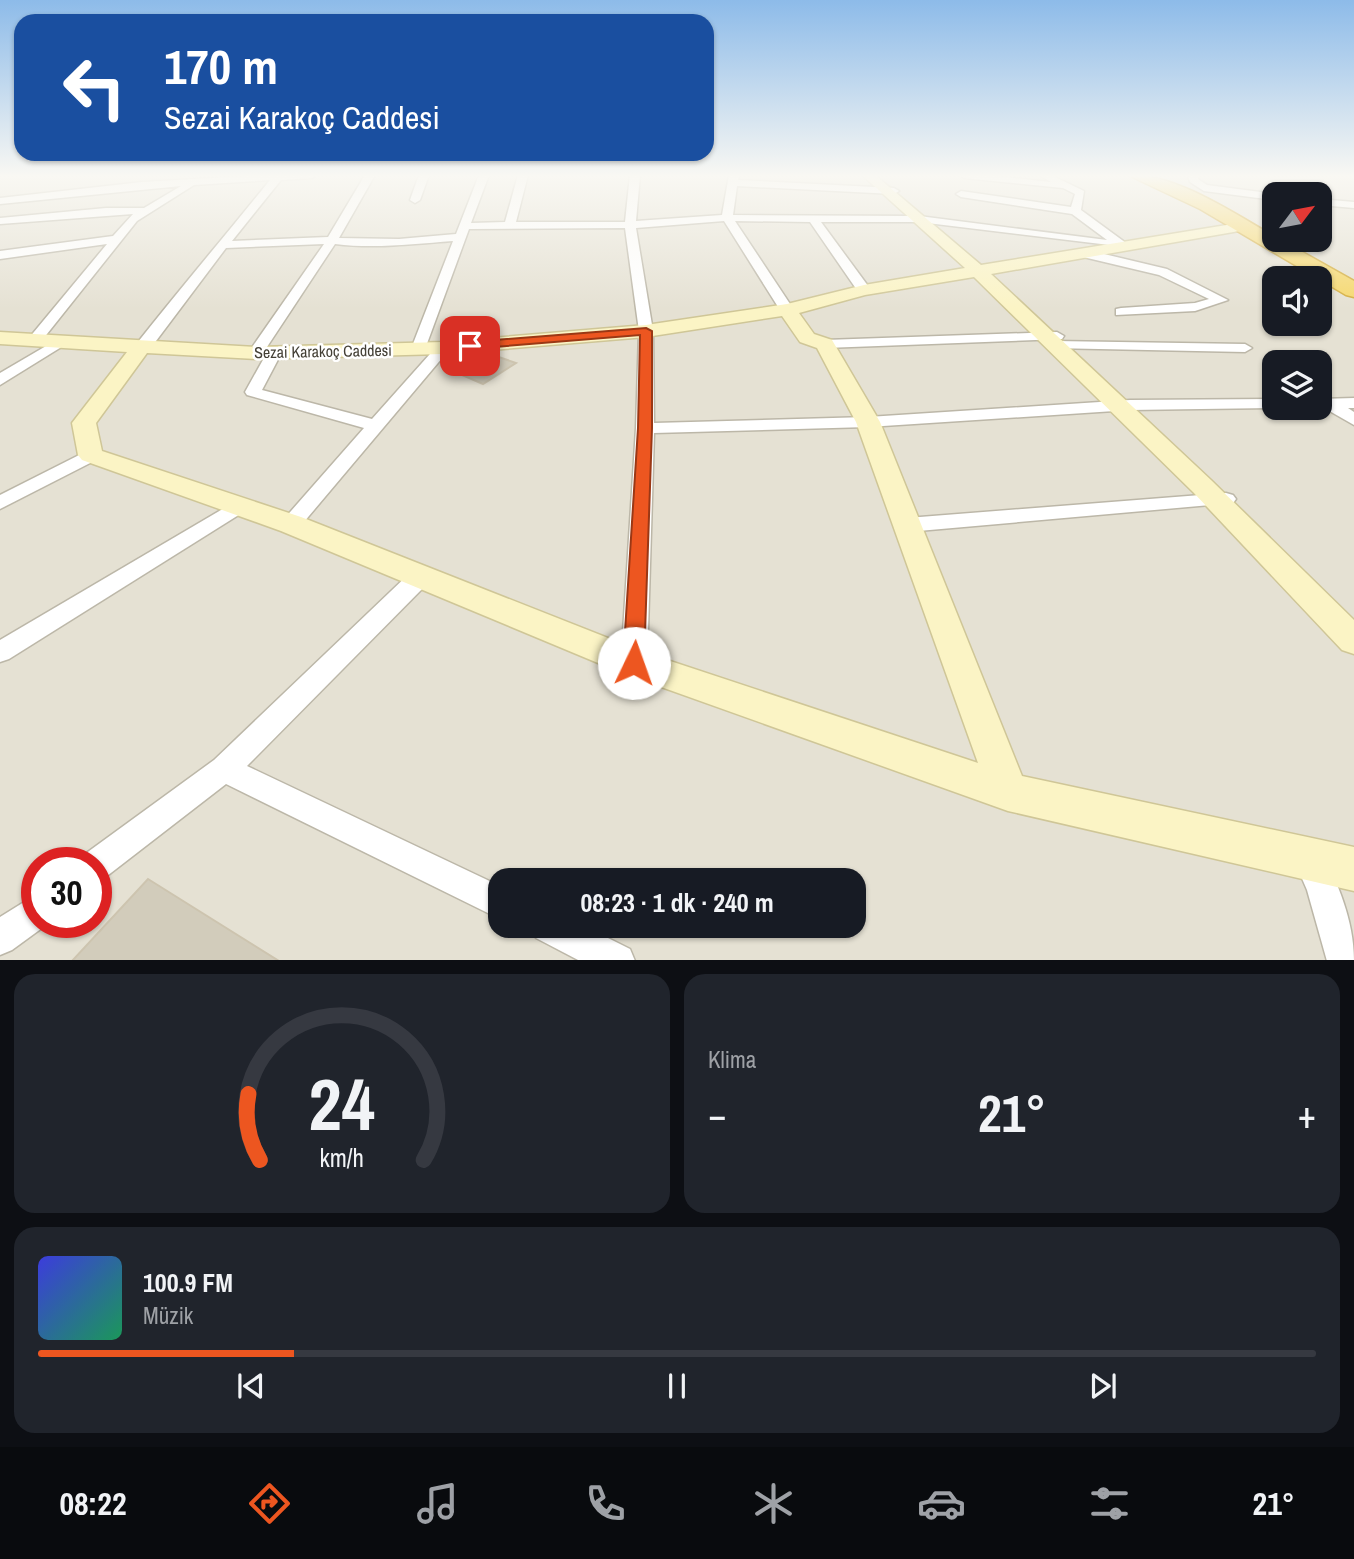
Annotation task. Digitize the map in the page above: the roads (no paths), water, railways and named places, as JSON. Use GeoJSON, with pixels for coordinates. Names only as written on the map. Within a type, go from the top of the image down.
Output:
{"type":"FeatureCollection","features":[{"type":"Feature","properties":{"kind":"highway"},"geometry":{"type":"LineString","coordinates":[[1233,220],[1354,290]]}},
{"type":"Feature","properties":{"kind":"highway"},"geometry":{"type":"LineString","coordinates":[[1247,220],[1262,228]]}},
{"type":"Feature","properties":{"kind":"highway"},"geometry":{"type":"LineString","coordinates":[[1305,252],[1354,279]]}},
{"type":"Feature","properties":{"kind":"street"},"geometry":{"type":"LineString","coordinates":[[34,341],[132,220]]}},
{"type":"Feature","properties":{"kind":"street"},"geometry":{"type":"LineString","coordinates":[[91,455],[84,423],[243,220]]}},
{"type":"Feature","properties":{"kind":"street"},"geometry":{"type":"LineString","coordinates":[[344,220],[265,353],[253,392],[376,426]]}},
{"type":"Feature","properties":{"kind":"street"},"geometry":{"type":"LineString","coordinates":[[418,349],[467,220]]}},
{"type":"Feature","properties":{"kind":"street"},"geometry":{"type":"LineString","coordinates":[[510,224],[511,220]]}},
{"type":"Feature","properties":{"kind":"street"},"geometry":{"type":"LineString","coordinates":[[631,220],[646,331],[645,428],[634,663]]}},
{"type":"Feature","properties":{"kind":"street"},"geometry":{"type":"LineString","coordinates":[[223,245],[332,240],[354,243],[462,232],[510,224],[630,225],[702,220]]}},
{"type":"Feature","properties":{"kind":"street"},"geometry":{"type":"LineString","coordinates":[[728,220],[807,338],[825,344],[1056,341],[1245,348]]}},
{"type":"Feature","properties":{"kind":"street"},"geometry":{"type":"LineString","coordinates":[[815,220],[864,290]]}},
{"type":"Feature","properties":{"kind":"street"},"geometry":{"type":"LineString","coordinates":[[924,220],[981,270],[1354,624]]}},
{"type":"Feature","properties":{"kind":"street"},"geometry":{"type":"LineString","coordinates":[[937,220],[1020,234],[1122,246]]}},
{"type":"Feature","properties":{"kind":"street"},"geometry":{"type":"LineString","coordinates":[[1087,220],[1122,246]]}},
{"type":"Feature","properties":{"kind":"street"},"geometry":{"type":"LineString","coordinates":[[646,331],[787,310],[864,290],[1245,226]]}},
{"type":"Feature","properties":{"kind":"street"},"geometry":{"type":"LineString","coordinates":[[0,255],[117,239]]}},
{"type":"Feature","properties":{"kind":"street"},"geometry":{"type":"LineString","coordinates":[[1083,253],[1163,272],[1221,300],[1195,307],[1121,312]]}},
{"type":"Feature","properties":{"kind":"street","name":"Sezai Karakoç Caddesi"},"geometry":{"type":"LineString","coordinates":[[0,338],[265,353],[443,348],[646,331]]}},
{"type":"Feature","properties":{"kind":"street"},"geometry":{"type":"LineString","coordinates":[[0,380],[58,343]]}},
{"type":"Feature","properties":{"kind":"street"},"geometry":{"type":"LineString","coordinates":[[825,344],[868,422],[1008,792]]}},
{"type":"Feature","properties":{"kind":"street"},"geometry":{"type":"LineString","coordinates":[[291,524],[443,348]]}},
{"type":"Feature","properties":{"kind":"street"},"geometry":{"type":"LineString","coordinates":[[1332,404],[1354,403]]}},
{"type":"Feature","properties":{"kind":"street"},"geometry":{"type":"LineString","coordinates":[[645,428],[868,422],[1124,406],[1262,404]]}},
{"type":"Feature","properties":{"kind":"street"},"geometry":{"type":"LineString","coordinates":[[1332,408],[1354,420]]}},
{"type":"Feature","properties":{"kind":"street"},"geometry":{"type":"LineString","coordinates":[[0,502],[91,455],[291,524],[634,663],[1008,792],[1354,869]]}},
{"type":"Feature","properties":{"kind":"street"},"geometry":{"type":"LineString","coordinates":[[907,525],[1223,499]]}},
{"type":"Feature","properties":{"kind":"street"},"geometry":{"type":"LineString","coordinates":[[1223,499],[1354,641]]}},
{"type":"Feature","properties":{"kind":"street"},"geometry":{"type":"LineString","coordinates":[[0,652],[238,506]]}},
{"type":"Feature","properties":{"kind":"street"},"geometry":{"type":"LineString","coordinates":[[112,853],[224,769],[420,577]]}},
{"type":"Feature","properties":{"kind":"street"},"geometry":{"type":"LineString","coordinates":[[224,769],[488,897]]}},
{"type":"Feature","properties":{"kind":"street"},"geometry":{"type":"LineString","coordinates":[[1310,859],[1323,889],[1345,960]]}},
{"type":"Feature","properties":{"kind":"street"},"geometry":{"type":"LineString","coordinates":[[0,938],[21,923]]}},
{"type":"Feature","properties":{"kind":"street"},"geometry":{"type":"LineString","coordinates":[[572,938],[616,960]]}}]}
